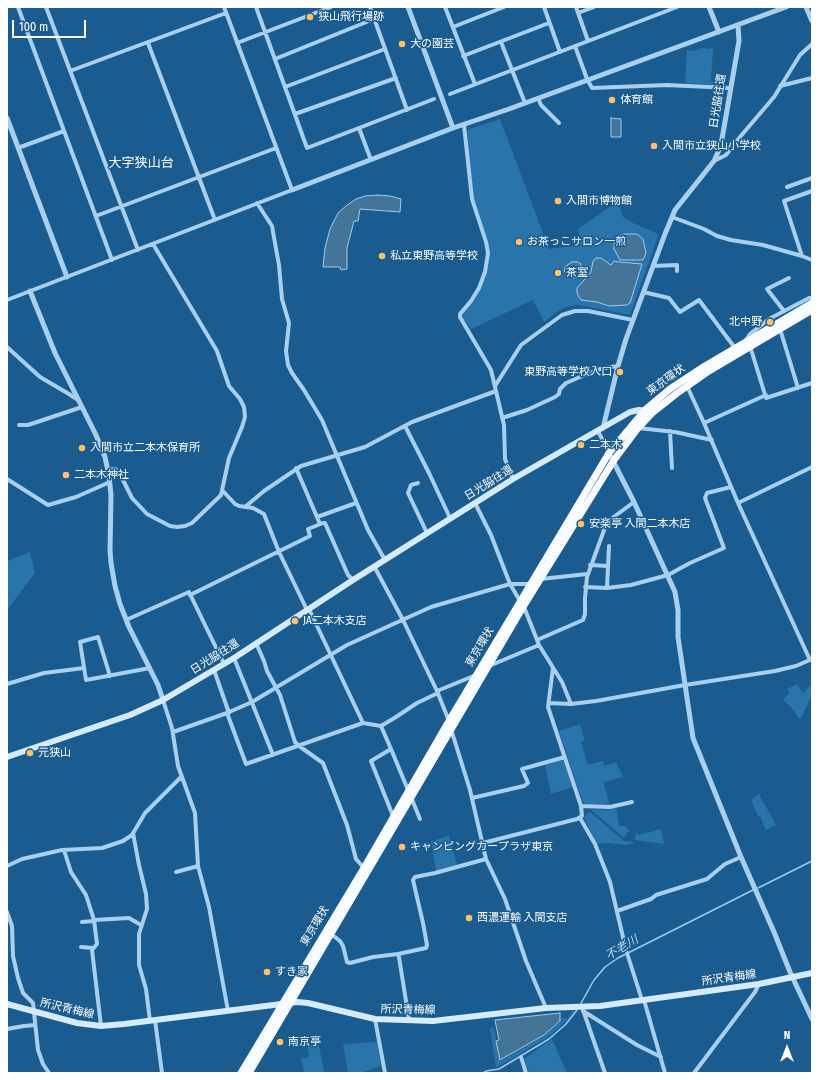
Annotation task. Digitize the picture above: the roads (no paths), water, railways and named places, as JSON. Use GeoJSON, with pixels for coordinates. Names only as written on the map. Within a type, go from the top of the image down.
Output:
{"type":"FeatureCollection","features":[{"type":"Feature","properties":{"kind":"highway","name":"東京環状"},"geometry":{"type":"LineString","coordinates":[[249,1073],[330,935],[476,675],[522,604],[541,579],[614,460],[638,428],[652,413],[687,386],[748,344],[812,303]]}},
{"type":"Feature","properties":{"kind":"highway","name":"東京環状"},"geometry":{"type":"LineString","coordinates":[[241,1073],[364,868],[393,816],[410,794],[451,731],[522,604],[530,584],[609,453],[645,410],[683,380],[735,348],[748,344],[812,310]]}},
{"type":"Feature","properties":{"kind":"main road"},"geometry":{"type":"LineString","coordinates":[[600,430],[630,412],[645,410],[652,413]]}},
{"type":"Feature","properties":{"kind":"main road","name":"日光脇往還"},"geometry":{"type":"LineString","coordinates":[[7,757],[130,715],[163,700],[234,658],[374,566],[513,479],[600,430]]}},
{"type":"Feature","properties":{"kind":"main road","name":"所沢青梅線"},"geometry":{"type":"LineString","coordinates":[[7,1004],[77,1023],[101,1026],[291,1003],[308,1003],[375,1019],[433,1021],[546,1008],[580,1009],[759,984],[812,973]]}},
{"type":"Feature","properties":{"kind":"street"},"geometry":{"type":"LineString","coordinates":[[18,7],[112,260]]}},
{"type":"Feature","properties":{"kind":"street"},"geometry":{"type":"LineString","coordinates":[[46,7],[138,250]]}},
{"type":"Feature","properties":{"kind":"street"},"geometry":{"type":"LineString","coordinates":[[224,7],[292,190]]}},
{"type":"Feature","properties":{"kind":"street"},"geometry":{"type":"LineString","coordinates":[[256,7],[307,148],[434,99]]}},
{"type":"Feature","properties":{"kind":"street"},"geometry":{"type":"LineString","coordinates":[[237,43],[331,7]]}},
{"type":"Feature","properties":{"kind":"street"},"geometry":{"type":"LineString","coordinates":[[370,7],[408,110]]}},
{"type":"Feature","properties":{"kind":"street"},"geometry":{"type":"LineString","coordinates":[[408,7],[453,128]]}},
{"type":"Feature","properties":{"kind":"street"},"geometry":{"type":"LineString","coordinates":[[445,7],[475,84]]}},
{"type":"Feature","properties":{"kind":"street"},"geometry":{"type":"LineString","coordinates":[[453,27],[504,7]]}},
{"type":"Feature","properties":{"kind":"street"},"geometry":{"type":"LineString","coordinates":[[544,7],[560,52]]}},
{"type":"Feature","properties":{"kind":"street"},"geometry":{"type":"LineString","coordinates":[[576,7],[588,41]]}},
{"type":"Feature","properties":{"kind":"street"},"geometry":{"type":"LineString","coordinates":[[578,13],[594,7]]}},
{"type":"Feature","properties":{"kind":"street"},"geometry":{"type":"LineString","coordinates":[[450,94],[677,7]]}},
{"type":"Feature","properties":{"kind":"street"},"geometry":{"type":"LineString","coordinates":[[710,7],[719,32]]}},
{"type":"Feature","properties":{"kind":"street"},"geometry":{"type":"LineString","coordinates":[[7,300],[453,128],[786,7]]}},
{"type":"Feature","properties":{"kind":"street"},"geometry":{"type":"LineString","coordinates":[[806,7],[812,22]]}},
{"type":"Feature","properties":{"kind":"street"},"geometry":{"type":"LineString","coordinates":[[70,71],[226,14]]}},
{"type":"Feature","properties":{"kind":"street"},"geometry":{"type":"LineString","coordinates":[[275,59],[374,19]]}},
{"type":"Feature","properties":{"kind":"street"},"geometry":{"type":"LineString","coordinates":[[463,56],[549,23]]}},
{"type":"Feature","properties":{"kind":"street","name":"日光脇往還"},"geometry":{"type":"LineString","coordinates":[[600,430],[632,320],[672,217],[685,197],[714,161],[719,150],[739,41],[738,25]]}},
{"type":"Feature","properties":{"kind":"street"},"geometry":{"type":"LineString","coordinates":[[501,42],[525,103]]}},
{"type":"Feature","properties":{"kind":"street"},"geometry":{"type":"LineString","coordinates":[[148,43],[215,220]]}},
{"type":"Feature","properties":{"kind":"street"},"geometry":{"type":"LineString","coordinates":[[714,161],[726,155],[740,136],[774,97],[800,56],[812,44]]}},
{"type":"Feature","properties":{"kind":"street"},"geometry":{"type":"LineString","coordinates":[[575,46],[586,80],[592,88],[667,85],[730,88]]}},
{"type":"Feature","properties":{"kind":"street"},"geometry":{"type":"LineString","coordinates":[[285,87],[385,49]]}},
{"type":"Feature","properties":{"kind":"street"},"geometry":{"type":"LineString","coordinates":[[295,114],[396,78]]}},
{"type":"Feature","properties":{"kind":"street"},"geometry":{"type":"LineString","coordinates":[[780,86],[812,78]]}},
{"type":"Feature","properties":{"kind":"street"},"geometry":{"type":"LineString","coordinates":[[538,98],[542,105],[559,123]]}},
{"type":"Feature","properties":{"kind":"street"},"geometry":{"type":"LineString","coordinates":[[7,118],[67,277]]}},
{"type":"Feature","properties":{"kind":"street"},"geometry":{"type":"LineString","coordinates":[[464,125],[472,199],[486,242],[488,253],[485,272],[471,301],[460,314],[460,317],[491,370],[505,432],[505,459],[513,479]]}},
{"type":"Feature","properties":{"kind":"street"},"geometry":{"type":"LineString","coordinates":[[359,128],[371,160]]}},
{"type":"Feature","properties":{"kind":"street"},"geometry":{"type":"LineString","coordinates":[[18,148],[64,131]]}},
{"type":"Feature","properties":{"kind":"street"},"geometry":{"type":"LineString","coordinates":[[96,216],[276,148]]}},
{"type":"Feature","properties":{"kind":"street"},"geometry":{"type":"LineString","coordinates":[[787,187],[812,178]]}},
{"type":"Feature","properties":{"kind":"street"},"geometry":{"type":"LineString","coordinates":[[802,256],[784,201],[812,191]]}},
{"type":"Feature","properties":{"kind":"street"},"geometry":{"type":"LineString","coordinates":[[257,203],[272,226],[279,265],[282,299],[289,322],[286,351],[288,365],[322,420],[368,530],[385,560]]}},
{"type":"Feature","properties":{"kind":"street"},"geometry":{"type":"LineString","coordinates":[[672,217],[704,228],[717,236],[763,245],[812,260]]}},
{"type":"Feature","properties":{"kind":"street"},"geometry":{"type":"LineString","coordinates":[[108,470],[115,469],[120,474],[132,498],[147,514],[170,526],[185,526],[192,523],[221,495],[230,458],[245,417],[244,407],[240,399],[229,386],[217,351],[153,244]]}},
{"type":"Feature","properties":{"kind":"street"},"geometry":{"type":"LineString","coordinates":[[653,266],[677,265],[677,271]]}},
{"type":"Feature","properties":{"kind":"street"},"geometry":{"type":"LineString","coordinates":[[784,311],[767,289],[789,278]]}},
{"type":"Feature","properties":{"kind":"street"},"geometry":{"type":"LineString","coordinates":[[30,291],[50,342],[96,435],[108,470],[111,506],[109,536],[111,563],[115,586],[126,620],[150,668],[163,700],[173,732],[181,777],[195,813],[198,866],[209,907],[228,1010]]}},
{"type":"Feature","properties":{"kind":"street"},"geometry":{"type":"LineString","coordinates":[[643,292],[669,298],[680,312],[699,300],[735,348]]}},
{"type":"Feature","properties":{"kind":"street"},"geometry":{"type":"LineString","coordinates":[[812,298],[809,298],[769,319],[750,334],[748,344],[766,398],[812,383]]}},
{"type":"Feature","properties":{"kind":"street"},"geometry":{"type":"LineString","coordinates":[[245,507],[264,490],[296,468],[310,462],[365,447],[420,419],[495,389],[521,345],[562,315],[575,311],[588,311],[632,320]]}},
{"type":"Feature","properties":{"kind":"street"},"geometry":{"type":"LineString","coordinates":[[780,328],[798,388]]}},
{"type":"Feature","properties":{"kind":"street"},"geometry":{"type":"LineString","coordinates":[[7,347],[40,377],[78,401]]}},
{"type":"Feature","properties":{"kind":"street"},"geometry":{"type":"LineString","coordinates":[[502,418],[527,410],[554,398],[563,386],[587,374],[600,369],[618,366]]}},
{"type":"Feature","properties":{"kind":"street"},"geometry":{"type":"LineString","coordinates":[[548,703],[571,704],[596,701],[685,684],[775,671],[796,666],[811,660],[738,503],[712,440],[687,386]]}},
{"type":"Feature","properties":{"kind":"street"},"geometry":{"type":"LineString","coordinates":[[704,423],[766,395]]}},
{"type":"Feature","properties":{"kind":"street"},"geometry":{"type":"LineString","coordinates":[[19,425],[28,425],[82,407]]}},
{"type":"Feature","properties":{"kind":"street"},"geometry":{"type":"LineString","coordinates":[[405,426],[450,518]]}},
{"type":"Feature","properties":{"kind":"street"},"geometry":{"type":"LineString","coordinates":[[638,428],[670,431],[712,440]]}},
{"type":"Feature","properties":{"kind":"street"},"geometry":{"type":"LineString","coordinates":[[600,430],[609,453],[614,460],[672,583],[677,601],[678,637],[693,738],[741,857],[757,891],[792,977],[812,1019]]}},
{"type":"Feature","properties":{"kind":"street"},"geometry":{"type":"LineString","coordinates":[[670,431],[672,468]]}},
{"type":"Feature","properties":{"kind":"street"},"geometry":{"type":"LineString","coordinates":[[738,503],[812,467]]}},
{"type":"Feature","properties":{"kind":"street"},"geometry":{"type":"LineString","coordinates":[[296,468],[320,524]]}},
{"type":"Feature","properties":{"kind":"street"},"geometry":{"type":"LineString","coordinates":[[7,479],[48,505],[76,497],[110,482]]}},
{"type":"Feature","properties":{"kind":"street"},"geometry":{"type":"LineString","coordinates":[[418,483],[411,485],[408,493],[427,533]]}},
{"type":"Feature","properties":{"kind":"street"},"geometry":{"type":"LineString","coordinates":[[585,587],[607,588],[631,585],[668,575],[690,563],[724,548],[705,498],[707,493],[732,487]]}},
{"type":"Feature","properties":{"kind":"street"},"geometry":{"type":"LineString","coordinates":[[222,490],[235,504],[253,508],[264,514],[279,552],[363,723]]}},
{"type":"Feature","properties":{"kind":"street"},"geometry":{"type":"LineString","coordinates":[[537,640],[582,620],[585,614],[585,587],[587,574],[607,522],[634,502]]}},
{"type":"Feature","properties":{"kind":"street"},"geometry":{"type":"LineString","coordinates":[[317,517],[356,503]]}},
{"type":"Feature","properties":{"kind":"street"},"geometry":{"type":"LineString","coordinates":[[475,503],[491,535],[510,584],[522,604],[539,644],[562,682],[571,704]]}},
{"type":"Feature","properties":{"kind":"street"},"geometry":{"type":"LineString","coordinates":[[190,595],[310,536],[308,529],[325,523],[348,575],[353,580]]}},
{"type":"Feature","properties":{"kind":"street"},"geometry":{"type":"LineString","coordinates":[[607,588],[609,546]]}},
{"type":"Feature","properties":{"kind":"street"},"geometry":{"type":"LineString","coordinates":[[374,566],[403,620],[438,692],[449,721],[472,798],[486,858],[505,899],[526,961],[546,1008]]}},
{"type":"Feature","properties":{"kind":"street"},"geometry":{"type":"LineString","coordinates":[[590,566],[608,566]]}},
{"type":"Feature","properties":{"kind":"street"},"geometry":{"type":"LineString","coordinates":[[541,579],[587,574]]}},
{"type":"Feature","properties":{"kind":"street"},"geometry":{"type":"LineString","coordinates":[[173,732],[228,713],[252,702],[347,645],[431,606],[510,584],[530,584]]}},
{"type":"Feature","properties":{"kind":"street"},"geometry":{"type":"LineString","coordinates":[[126,620],[189,592],[224,664]]}},
{"type":"Feature","properties":{"kind":"street"},"geometry":{"type":"LineString","coordinates":[[110,676],[98,637],[80,642],[86,680],[110,676],[150,668]]}},
{"type":"Feature","properties":{"kind":"street"},"geometry":{"type":"LineString","coordinates":[[256,643],[264,661],[266,671],[280,695],[295,742],[323,762],[347,825],[356,859],[364,868]]}},
{"type":"Feature","properties":{"kind":"street"},"geometry":{"type":"LineString","coordinates":[[488,666],[539,644]]}},
{"type":"Feature","properties":{"kind":"street"},"geometry":{"type":"LineString","coordinates":[[234,658],[273,755]]}},
{"type":"Feature","properties":{"kind":"street"},"geometry":{"type":"LineString","coordinates":[[7,684],[44,673],[84,668]]}},
{"type":"Feature","properties":{"kind":"street"},"geometry":{"type":"LineString","coordinates":[[553,668],[548,707],[581,806],[582,811],[580,818],[595,844],[610,882],[627,952],[665,1073]]}},
{"type":"Feature","properties":{"kind":"street"},"geometry":{"type":"LineString","coordinates":[[214,670],[246,764],[363,723],[381,726],[417,703],[476,675]]}},
{"type":"Feature","properties":{"kind":"street"},"geometry":{"type":"LineString","coordinates":[[381,726],[420,818]]}},
{"type":"Feature","properties":{"kind":"street"},"geometry":{"type":"LineString","coordinates":[[391,749],[372,761],[393,816]]}},
{"type":"Feature","properties":{"kind":"street"},"geometry":{"type":"LineString","coordinates":[[472,798],[524,786],[528,783],[522,770],[565,757]]}},
{"type":"Feature","properties":{"kind":"street"},"geometry":{"type":"LineString","coordinates":[[7,866],[22,859],[64,850],[102,848],[123,841],[133,833],[145,813],[181,777]]}},
{"type":"Feature","properties":{"kind":"street"},"geometry":{"type":"LineString","coordinates":[[581,806],[610,807],[632,802]]}},
{"type":"Feature","properties":{"kind":"street"},"geometry":{"type":"LineString","coordinates":[[483,843],[580,818]]}},
{"type":"Feature","properties":{"kind":"street"},"geometry":{"type":"LineString","coordinates":[[133,833],[146,894],[147,909],[139,934],[139,965],[146,989],[162,1073]]}},
{"type":"Feature","properties":{"kind":"street"},"geometry":{"type":"LineString","coordinates":[[64,850],[71,872],[86,895],[94,920],[97,944],[92,950],[101,1026]]}},
{"type":"Feature","properties":{"kind":"street"},"geometry":{"type":"LineString","coordinates":[[617,911],[651,899],[656,895],[708,879],[725,864],[741,857]]}},
{"type":"Feature","properties":{"kind":"street"},"geometry":{"type":"LineString","coordinates":[[330,935],[340,940],[347,962],[350,963],[373,957],[398,954],[426,948],[427,945],[413,880],[415,877],[435,873],[486,858]]}},
{"type":"Feature","properties":{"kind":"street"},"geometry":{"type":"LineString","coordinates":[[176,872],[198,866]]}},
{"type":"Feature","properties":{"kind":"street"},"geometry":{"type":"LineString","coordinates":[[7,912],[9,923],[12,926],[13,956],[18,978],[23,993],[32,1000],[38,1050],[43,1064],[49,1073]]}},
{"type":"Feature","properties":{"kind":"street"},"geometry":{"type":"LineString","coordinates":[[82,922],[128,918],[141,925]]}},
{"type":"Feature","properties":{"kind":"street"},"geometry":{"type":"LineString","coordinates":[[81,947],[93,948]]}},
{"type":"Feature","properties":{"kind":"street"},"geometry":{"type":"LineString","coordinates":[[398,954],[409,1020]]}},
{"type":"Feature","properties":{"kind":"street"},"geometry":{"type":"LineString","coordinates":[[694,1073],[755,992],[759,984]]}},
{"type":"Feature","properties":{"kind":"street"},"geometry":{"type":"LineString","coordinates":[[580,1009],[637,1046],[661,1057]]}},
{"type":"Feature","properties":{"kind":"street"},"geometry":{"type":"LineString","coordinates":[[580,1009],[605,1073]]}},
{"type":"Feature","properties":{"kind":"street"},"geometry":{"type":"LineString","coordinates":[[375,1019],[385,1073]]}},
{"type":"Feature","properties":{"kind":"street"},"geometry":{"type":"LineString","coordinates":[[7,1029],[35,1026]]}},
{"type":"Feature","properties":{"kind":"street"},"geometry":{"type":"LineString","coordinates":[[521,1057],[526,1073]]}},
{"type":"Feature","properties":{"kind":"waterway","name":"不老川"},"geometry":{"type":"LineString","coordinates":[[758,888],[812,861]]}},
{"type":"Feature","properties":{"kind":"waterway","name":"不老川"},"geometry":{"type":"LineString","coordinates":[[580,1005],[594,980],[605,967],[618,958],[753,890]]}},
{"type":"Feature","properties":{"kind":"waterway","name":"不老川"},"geometry":{"type":"LineString","coordinates":[[483,1073],[486,1071],[499,1069],[549,1039],[566,1024],[577,1010]]}},
{"type":"Feature","properties":{"kind":"place","name":"狭山飛行場跡"},"geometry":{"type":"Point","coordinates":[310,17]}},
{"type":"Feature","properties":{"kind":"place","name":"大の園芸"},"geometry":{"type":"Point","coordinates":[402,44]}},
{"type":"Feature","properties":{"kind":"place","name":"体育館"},"geometry":{"type":"Point","coordinates":[612,100]}},
{"type":"Feature","properties":{"kind":"place","name":"入間市立狭山小学校"},"geometry":{"type":"Point","coordinates":[654,146]}},
{"type":"Feature","properties":{"kind":"place","name":"入間市博物館"},"geometry":{"type":"Point","coordinates":[558,201]}},
{"type":"Feature","properties":{"kind":"place","name":"お茶っこサロン一煎"},"geometry":{"type":"Point","coordinates":[519,242]}},
{"type":"Feature","properties":{"kind":"place","name":"私立東野高等学校"},"geometry":{"type":"Point","coordinates":[382,256]}},
{"type":"Feature","properties":{"kind":"place","name":"茶室"},"geometry":{"type":"Point","coordinates":[558,273]}},
{"type":"Feature","properties":{"kind":"place","name":"北中野"},"geometry":{"type":"Point","coordinates":[770,322]}},
{"type":"Feature","properties":{"kind":"place","name":"東野高等学校入口"},"geometry":{"type":"Point","coordinates":[620,372]}},
{"type":"Feature","properties":{"kind":"place","name":"二本木"},"geometry":{"type":"Point","coordinates":[581,445]}},
{"type":"Feature","properties":{"kind":"place","name":"入間市立二本木保育所"},"geometry":{"type":"Point","coordinates":[82,448]}},
{"type":"Feature","properties":{"kind":"place","name":"二本木神社"},"geometry":{"type":"Point","coordinates":[66,475]}},
{"type":"Feature","properties":{"kind":"place","name":"安楽亭 入間二本木店"},"geometry":{"type":"Point","coordinates":[581,524]}},
{"type":"Feature","properties":{"kind":"place","name":"JA二本木支店"},"geometry":{"type":"Point","coordinates":[295,621]}},
{"type":"Feature","properties":{"kind":"place","name":"元狭山"},"geometry":{"type":"Point","coordinates":[30,753]}},
{"type":"Feature","properties":{"kind":"place","name":"キャンピングカープラザ東京"},"geometry":{"type":"Point","coordinates":[402,847]}},
{"type":"Feature","properties":{"kind":"place","name":"西濃運輸 入間支店"},"geometry":{"type":"Point","coordinates":[469,918]}},
{"type":"Feature","properties":{"kind":"place","name":"すき家"},"geometry":{"type":"Point","coordinates":[267,972]}},
{"type":"Feature","properties":{"kind":"place","name":"南京亭"},"geometry":{"type":"Point","coordinates":[280,1042]}},
{"type":"Feature","properties":{"kind":"district","name":"大字狭山台"},"geometry":{"type":"Point","coordinates":[141,163]}}]}
